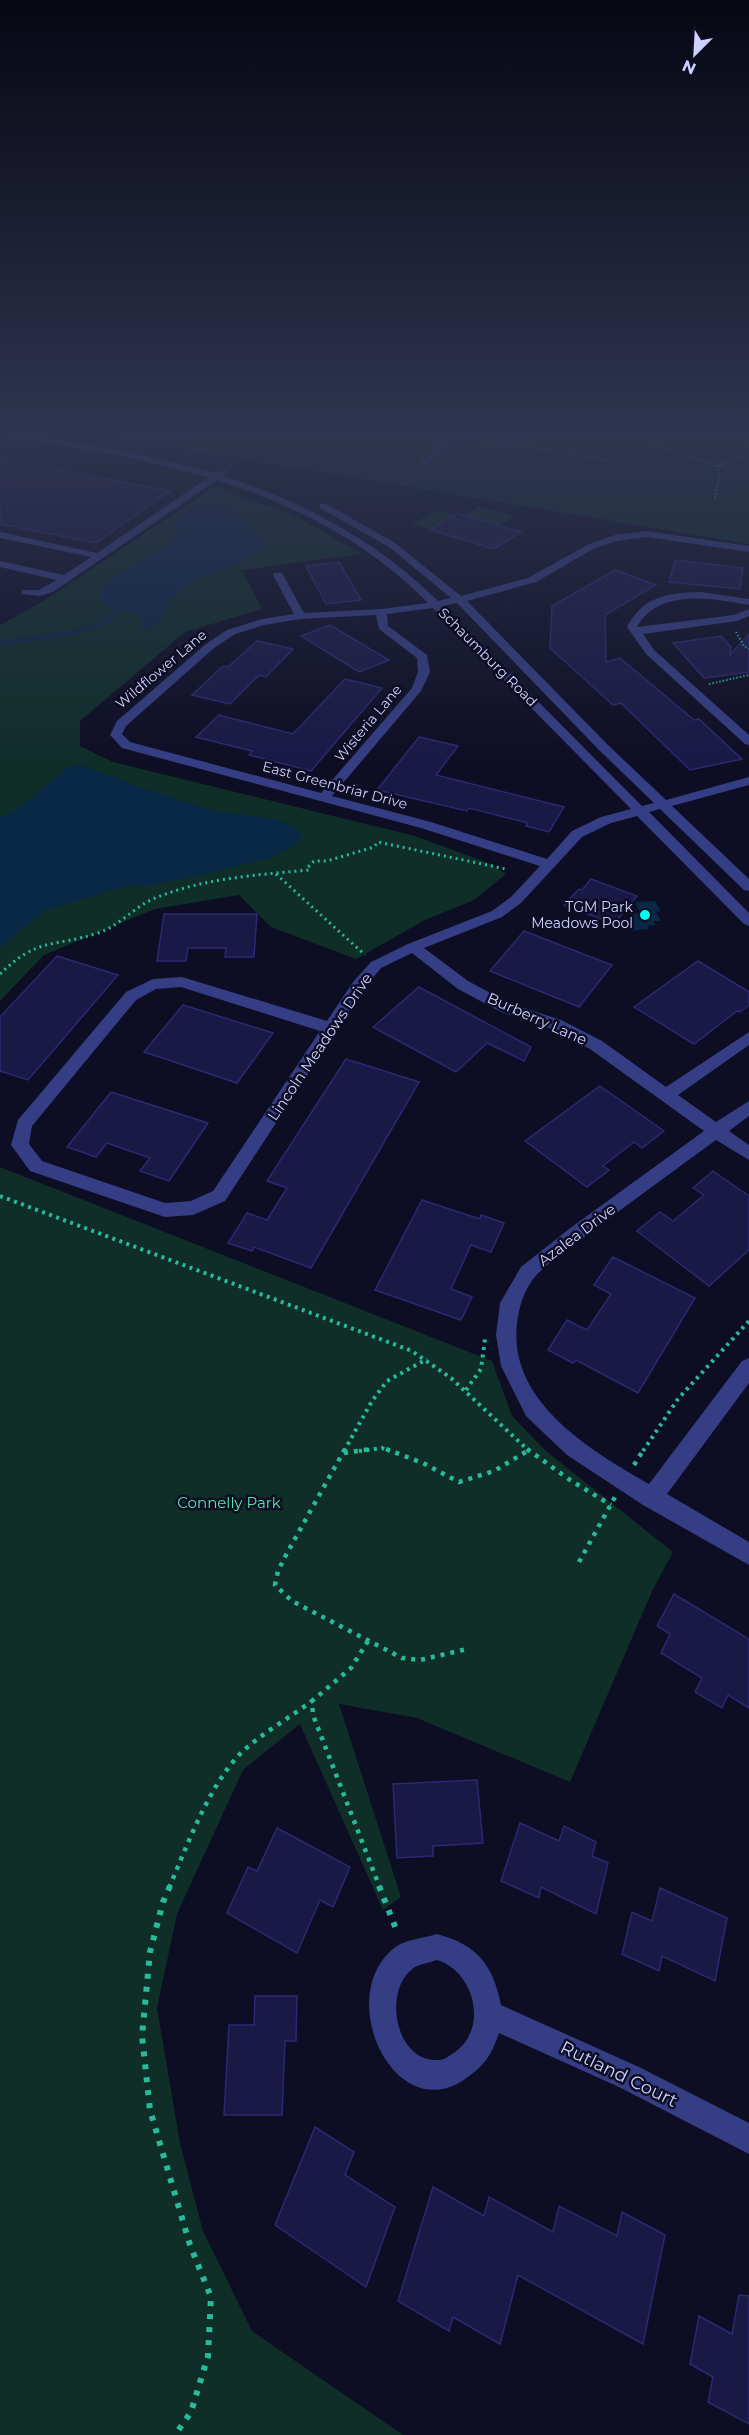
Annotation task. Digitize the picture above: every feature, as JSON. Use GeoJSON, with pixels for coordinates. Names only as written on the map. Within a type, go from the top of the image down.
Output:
{"type":"FeatureCollection","features":[{"type":"Feature","properties":{"kind":"street"},"geometry":{"type":"LineString","coordinates":[[36,543],[99,556]]}},
{"type":"Feature","properties":{"kind":"street"},"geometry":{"type":"LineString","coordinates":[[26,592],[44,592],[66,579],[80,565],[119,543]]}},
{"type":"Feature","properties":{"kind":"street","name":"Schaumburg Road"},"geometry":{"type":"LineString","coordinates":[[361,543],[415,584],[749,921]]}},
{"type":"Feature","properties":{"kind":"street","name":"Schaumburg Road"},"geometry":{"type":"LineString","coordinates":[[388,543],[459,599],[603,747],[749,887]]}},
{"type":"Feature","properties":{"kind":"street","name":"Wildflower Lane"},"geometry":{"type":"LineString","coordinates":[[116,735],[120,724],[210,646],[231,632],[262,622],[300,616],[381,612],[435,605],[532,580],[602,543]]}},
{"type":"Feature","properties":{"kind":"street","name":"Wildflower Lane"},"geometry":{"type":"LineString","coordinates":[[706,543],[749,549]]}},
{"type":"Feature","properties":{"kind":"street"},"geometry":{"type":"LineString","coordinates":[[0,564],[66,579]]}},
{"type":"Feature","properties":{"kind":"street"},"geometry":{"type":"LineString","coordinates":[[278,575],[300,616]]}},
{"type":"Feature","properties":{"kind":"street"},"geometry":{"type":"LineString","coordinates":[[749,602],[715,596],[686,595],[641,609],[635,616],[632,627],[650,652],[749,741]]}},
{"type":"Feature","properties":{"kind":"street","name":"Wisteria Lane"},"geometry":{"type":"LineString","coordinates":[[324,797],[417,689],[424,672],[423,657],[383,627],[381,612]]}},
{"type":"Feature","properties":{"kind":"street"},"geometry":{"type":"LineString","coordinates":[[636,632],[736,618],[749,612]]}},
{"type":"Feature","properties":{"kind":"street","name":"East Greenbriar Drive"},"geometry":{"type":"LineString","coordinates":[[116,735],[126,745],[426,825],[549,864]]}},
{"type":"Feature","properties":{"kind":"street","name":"Lincoln Meadows Drive"},"geometry":{"type":"LineString","coordinates":[[330,1028],[182,982],[153,984],[132,996],[24,1124],[20,1145],[36,1166],[165,1210],[193,1208],[219,1196],[358,986],[376,965],[413,946],[497,914],[516,900],[578,834],[606,820],[749,782]]}},
{"type":"Feature","properties":{"kind":"street","name":"Burberry Lane"},"geometry":{"type":"LineString","coordinates":[[413,946],[463,985],[506,1008],[555,1024],[596,1045],[749,1154]]}},
{"type":"Feature","properties":{"kind":"street"},"geometry":{"type":"LineString","coordinates":[[666,1095],[749,1037]]}},
{"type":"Feature","properties":{"kind":"street","name":"Azalea Drive"},"geometry":{"type":"LineString","coordinates":[[749,1107],[575,1234],[528,1272],[510,1303],[506,1335],[511,1366],[533,1410],[574,1448],[651,1498],[749,1554]]}},
{"type":"Feature","properties":{"kind":"street"},"geometry":{"type":"LineString","coordinates":[[651,1498],[749,1367]]}},
{"type":"Feature","properties":{"kind":"street"},"geometry":{"type":"LineString","coordinates":[[436,1947],[452,1951],[466,1960],[478,1975],[485,1993],[487,2013],[484,2035],[475,2053],[461,2068],[444,2075],[424,2074],[407,2065],[393,2050],[383,2031],[380,2009],[383,1987],[392,1969],[406,1955],[421,1948],[436,1947]]}},
{"type":"Feature","properties":{"kind":"street","name":"Rutland Court"},"geometry":{"type":"LineString","coordinates":[[487,2013],[629,2077],[749,2139]]}},
{"type":"Feature","properties":{"kind":"path"},"geometry":{"type":"LineString","coordinates":[[735,631],[744,646],[749,649]]}},
{"type":"Feature","properties":{"kind":"path"},"geometry":{"type":"LineString","coordinates":[[690,688],[749,675]]}},
{"type":"Feature","properties":{"kind":"path"},"geometry":{"type":"LineString","coordinates":[[0,974],[21,953],[34,946],[99,932],[148,902],[209,881],[254,873],[275,873],[376,965]]}},
{"type":"Feature","properties":{"kind":"path"},"geometry":{"type":"LineString","coordinates":[[0,1197],[381,1338],[427,1359],[466,1390],[507,1432],[529,1450],[561,1474],[611,1505]]}},
{"type":"Feature","properties":{"kind":"path"},"geometry":{"type":"LineString","coordinates":[[579,1562],[624,1481],[678,1399],[749,1321]]}},
{"type":"Feature","properties":{"kind":"path"},"geometry":{"type":"LineString","coordinates":[[466,1390],[481,1370],[484,1339],[490,1332],[506,1335]]}},
{"type":"Feature","properties":{"kind":"path"},"geometry":{"type":"LineString","coordinates":[[427,1359],[387,1381],[372,1401],[287,1553],[278,1571],[275,1585],[292,1601],[402,1658],[420,1660],[467,1649]]}},
{"type":"Feature","properties":{"kind":"path"},"geometry":{"type":"LineString","coordinates":[[343,1453],[382,1448],[423,1463],[459,1482],[494,1471],[529,1450]]}},
{"type":"Feature","properties":{"kind":"path"},"geometry":{"type":"LineString","coordinates":[[175,2435],[191,2412],[208,2356],[211,2297],[190,2246],[150,2110],[142,2036],[150,1952],[163,1902],[197,1824],[218,1785],[241,1753],[312,1701],[351,1668],[368,1641]]}},
{"type":"Feature","properties":{"kind":"path"},"geometry":{"type":"LineString","coordinates":[[312,1701],[313,1715],[406,1955]]}},
{"type":"Feature","properties":{"kind":"green space"},"geometry":{"type":"Polygon","coordinates":[[[131,543],[342,543],[362,554],[242,570],[262,609],[185,632],[80,721],[80,746],[113,762],[415,836],[491,864],[506,874],[474,900],[423,921],[356,959],[271,927],[239,895],[155,909],[44,955],[0,1001],[0,625],[45,600],[131,543]]]}},
{"type":"Feature","properties":{"kind":"green space","name":"Connelly Park"},"geometry":{"type":"Polygon","coordinates":[[[0,1167],[492,1361],[512,1416],[546,1451],[673,1552],[653,1589],[570,1782],[417,1718],[339,1704],[401,1897],[383,1910],[300,1724],[243,1770],[177,1914],[157,2008],[180,2143],[203,2231],[252,2331],[403,2435],[0,2435],[0,1167]]]}},
{"type":"Feature","properties":{"kind":"water"},"geometry":{"type":"Polygon","coordinates":[[[169,543],[262,543],[264,547],[235,566],[190,582],[169,600],[163,615],[153,628],[142,630],[141,617],[129,610],[115,612],[101,601],[103,586],[142,559],[166,547],[169,543]]]}},
{"type":"Feature","properties":{"kind":"water"},"geometry":{"type":"Polygon","coordinates":[[[82,765],[142,788],[215,811],[281,820],[302,833],[299,843],[273,857],[151,885],[121,887],[44,911],[0,947],[0,817],[19,808],[68,767],[82,765]]]}},
{"type":"Feature","properties":{"kind":"water","name":"TGM Park Meadows Pool"},"geometry":{"type":"Polygon","coordinates":[[[655,901],[661,911],[656,912],[661,921],[654,921],[655,925],[648,926],[649,929],[630,931],[625,928],[623,920],[633,917],[632,913],[640,913],[635,902],[655,901]]]}},
{"type":"Feature","properties":{"kind":"building"},"geometry":{"type":"Polygon","coordinates":[[[473,543],[504,543],[494,549],[473,543]]]}},
{"type":"Feature","properties":{"kind":"building"},"geometry":{"type":"Polygon","coordinates":[[[675,560],[743,568],[740,589],[669,582],[675,560]]]}},
{"type":"Feature","properties":{"kind":"building"},"geometry":{"type":"Polygon","coordinates":[[[339,562],[361,600],[326,604],[306,566],[339,562]]]}},
{"type":"Feature","properties":{"kind":"building"},"geometry":{"type":"Polygon","coordinates":[[[615,570],[656,585],[605,615],[606,662],[620,658],[694,720],[699,719],[742,759],[690,770],[621,703],[613,705],[550,648],[552,606],[615,570]]]}},
{"type":"Feature","properties":{"kind":"building"},"geometry":{"type":"Polygon","coordinates":[[[330,625],[389,660],[359,672],[301,636],[330,625]]]}},
{"type":"Feature","properties":{"kind":"building"},"geometry":{"type":"Polygon","coordinates":[[[749,634],[749,672],[704,678],[673,643],[721,636],[731,647],[730,655],[749,634]]]}},
{"type":"Feature","properties":{"kind":"building"},"geometry":{"type":"Polygon","coordinates":[[[257,641],[293,649],[266,677],[259,675],[230,704],[192,695],[223,666],[228,667],[257,641]]]}},
{"type":"Feature","properties":{"kind":"building"},"geometry":{"type":"Polygon","coordinates":[[[345,679],[382,688],[311,771],[249,755],[252,751],[196,737],[219,715],[293,734],[345,679]]]}},
{"type":"Feature","properties":{"kind":"building"},"geometry":{"type":"Polygon","coordinates":[[[419,737],[458,746],[436,775],[564,807],[549,832],[526,826],[528,823],[469,808],[467,811],[377,790],[419,737]]]}},
{"type":"Feature","properties":{"kind":"building"},"geometry":{"type":"Polygon","coordinates":[[[591,879],[637,896],[614,924],[564,905],[591,879]]]}},
{"type":"Feature","properties":{"kind":"building"},"geometry":{"type":"Polygon","coordinates":[[[164,914],[257,914],[254,957],[225,957],[226,948],[188,948],[186,961],[157,961],[164,914]]]}},
{"type":"Feature","properties":{"kind":"building"},"geometry":{"type":"Polygon","coordinates":[[[524,931],[612,965],[579,1007],[490,971],[524,931]]]}},
{"type":"Feature","properties":{"kind":"building"},"geometry":{"type":"Polygon","coordinates":[[[57,956],[118,975],[28,1080],[0,1071],[0,1017],[57,956]]]}},
{"type":"Feature","properties":{"kind":"building"},"geometry":{"type":"Polygon","coordinates":[[[698,961],[749,992],[749,1005],[740,1012],[737,1011],[694,1044],[634,1007],[698,961]]]}},
{"type":"Feature","properties":{"kind":"building"},"geometry":{"type":"Polygon","coordinates":[[[419,987],[531,1047],[524,1061],[487,1043],[456,1072],[373,1027],[419,987]]]}},
{"type":"Feature","properties":{"kind":"building"},"geometry":{"type":"Polygon","coordinates":[[[183,1005],[273,1033],[237,1083],[144,1052],[183,1005]]]}},
{"type":"Feature","properties":{"kind":"building"},"geometry":{"type":"Polygon","coordinates":[[[346,1059],[419,1082],[311,1268],[254,1247],[252,1251],[228,1243],[247,1213],[267,1220],[287,1188],[267,1181],[346,1059]]]}},
{"type":"Feature","properties":{"kind":"building"},"geometry":{"type":"Polygon","coordinates":[[[600,1086],[664,1131],[642,1148],[634,1142],[603,1166],[609,1170],[587,1187],[525,1141],[600,1086]]]}},
{"type":"Feature","properties":{"kind":"building"},"geometry":{"type":"Polygon","coordinates":[[[111,1092],[208,1123],[169,1181],[140,1171],[150,1158],[107,1143],[96,1157],[67,1147],[111,1092]]]}},
{"type":"Feature","properties":{"kind":"building"},"geometry":{"type":"Polygon","coordinates":[[[713,1171],[749,1196],[749,1250],[709,1286],[637,1231],[660,1212],[673,1221],[704,1195],[693,1188],[713,1171]]]}},
{"type":"Feature","properties":{"kind":"building"},"geometry":{"type":"Polygon","coordinates":[[[422,1200],[480,1219],[481,1215],[504,1223],[491,1252],[471,1245],[451,1289],[472,1297],[461,1320],[375,1290],[422,1200]]]}},
{"type":"Feature","properties":{"kind":"building"},"geometry":{"type":"Polygon","coordinates":[[[613,1257],[695,1298],[638,1393],[576,1360],[573,1363],[548,1350],[567,1320],[587,1330],[611,1294],[594,1285],[613,1257]]]}},
{"type":"Feature","properties":{"kind":"building"},"geometry":{"type":"Polygon","coordinates":[[[674,1594],[749,1639],[749,1708],[728,1695],[722,1708],[695,1692],[702,1678],[661,1653],[670,1634],[657,1626],[674,1594]]]}},
{"type":"Feature","properties":{"kind":"building"},"geometry":{"type":"Polygon","coordinates":[[[477,1780],[483,1843],[433,1846],[433,1856],[397,1858],[393,1784],[477,1780]]]}},
{"type":"Feature","properties":{"kind":"building"},"geometry":{"type":"Polygon","coordinates":[[[520,1823],[559,1841],[564,1826],[596,1842],[592,1856],[608,1863],[596,1914],[541,1887],[539,1898],[501,1881],[520,1823]]]}},
{"type":"Feature","properties":{"kind":"building"},"geometry":{"type":"Polygon","coordinates":[[[277,1828],[350,1867],[333,1907],[320,1900],[297,1953],[227,1913],[248,1867],[257,1871],[277,1828]]]}},
{"type":"Feature","properties":{"kind":"building"},"geometry":{"type":"Polygon","coordinates":[[[660,1888],[727,1918],[715,1981],[662,1956],[659,1971],[622,1954],[632,1912],[652,1921],[660,1888]]]}},
{"type":"Feature","properties":{"kind":"building"},"geometry":{"type":"Polygon","coordinates":[[[255,1996],[297,1996],[296,2041],[285,2041],[282,2115],[224,2115],[229,2025],[254,2025],[255,1996]]]}},
{"type":"Feature","properties":{"kind":"building"},"geometry":{"type":"Polygon","coordinates":[[[315,2127],[354,2152],[345,2175],[395,2207],[366,2287],[275,2225],[315,2127]]]}},
{"type":"Feature","properties":{"kind":"building"},"geometry":{"type":"Polygon","coordinates":[[[433,2187],[484,2216],[489,2197],[553,2232],[559,2206],[617,2236],[622,2212],[665,2235],[643,2344],[518,2275],[500,2344],[453,2317],[449,2331],[398,2301],[433,2187]]]}},
{"type":"Feature","properties":{"kind":"building"},"geometry":{"type":"Polygon","coordinates":[[[739,2295],[749,2296],[749,2424],[708,2402],[713,2377],[690,2364],[699,2316],[732,2334],[739,2295]]]}},
{"type":"Feature","properties":{"kind":"waterway"},"geometry":{"type":"LineString","coordinates":[[0,643],[79,631],[107,620],[115,612]]}},
{"type":"Feature","properties":{"kind":"place","name":"TGM Park Meadows Pool"},"geometry":{"type":"Point","coordinates":[645,915]}}]}
